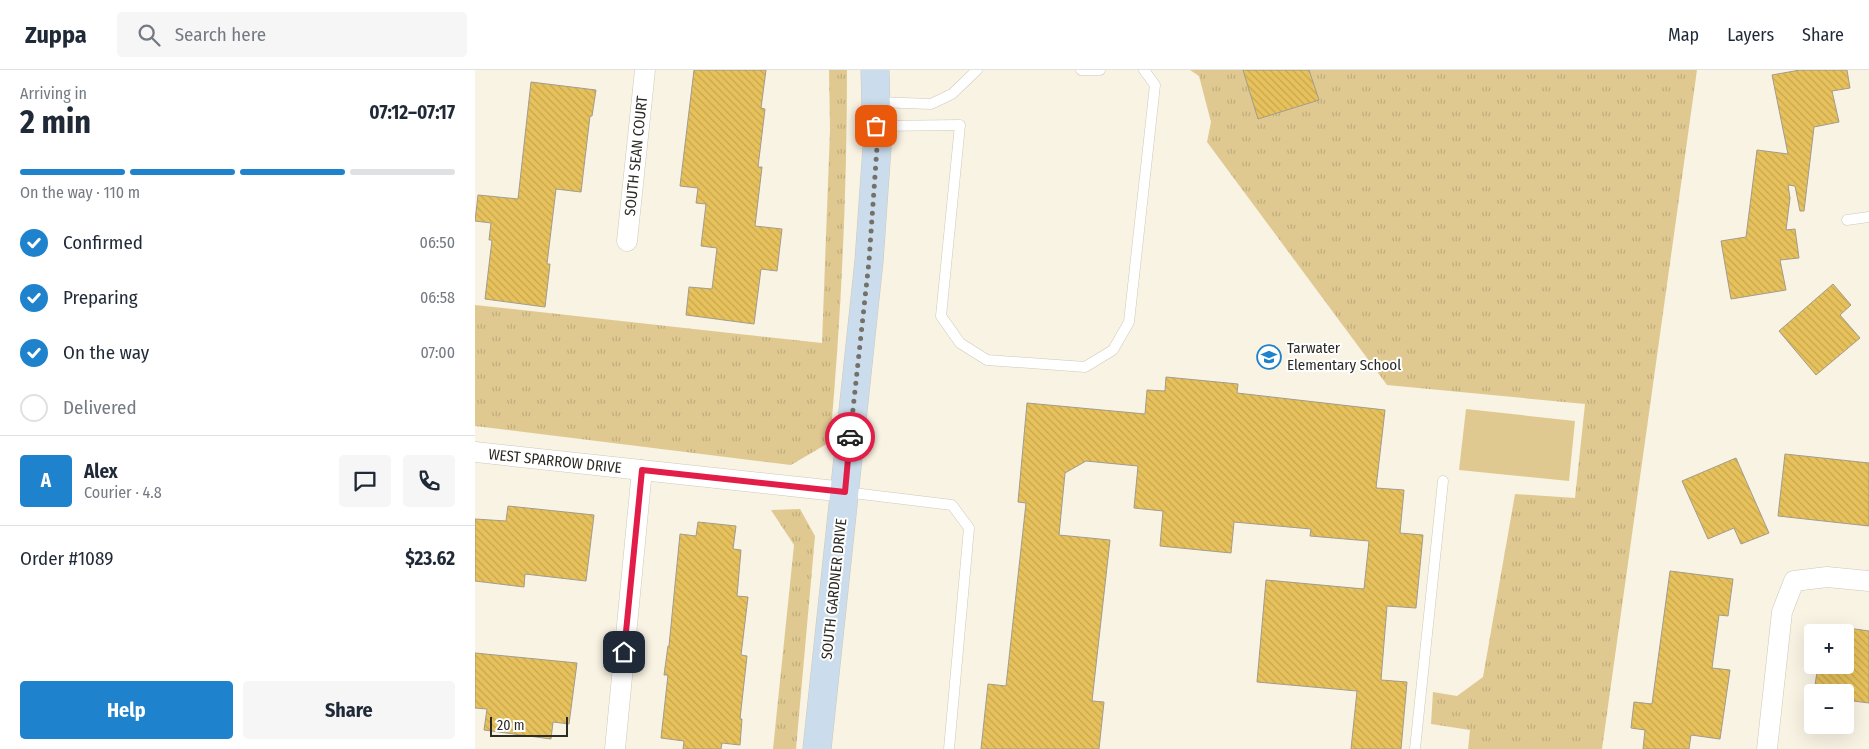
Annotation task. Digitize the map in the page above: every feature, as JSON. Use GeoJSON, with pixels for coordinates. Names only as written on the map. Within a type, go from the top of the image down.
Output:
{"type":"FeatureCollection","features":[{"type":"Feature","properties":{"kind":"street","name":"SOUTH SEAN COURT"},"geometry":{"type":"LineString","coordinates":[[627,241],[645,70]]}},
{"type":"Feature","properties":{"kind":"street","name":"SOUTH GARDNER DRIVE"},"geometry":{"type":"LineString","coordinates":[[817,749],[869,261],[877,147],[875,70]]}},
{"type":"Feature","properties":{"kind":"street","name":"WEST SPARROW DRIVE"},"geometry":{"type":"LineString","coordinates":[[475,452],[845,492]]}},
{"type":"Feature","properties":{"kind":"street"},"geometry":{"type":"LineString","coordinates":[[615,749],[642,470]]}},
{"type":"Feature","properties":{"kind":"street"},"geometry":{"type":"LineString","coordinates":[[1767,749],[1782,612],[1794,581],[1827,577],[1869,581]]}},
{"type":"Feature","properties":{"kind":"lane"},"geometry":{"type":"LineString","coordinates":[[876,114],[931,104],[952,94],[977,70]]}},
{"type":"Feature","properties":{"kind":"lane"},"geometry":{"type":"LineString","coordinates":[[1081,70],[1100,70]]}},
{"type":"Feature","properties":{"kind":"lane"},"geometry":{"type":"LineString","coordinates":[[876,114],[960,125],[941,316],[960,343],[987,360],[1085,367],[1113,350],[1129,322],[1155,85],[1144,70]]}},
{"type":"Feature","properties":{"kind":"lane"},"geometry":{"type":"LineString","coordinates":[[1847,220],[1869,217]]}},
{"type":"Feature","properties":{"kind":"lane"},"geometry":{"type":"LineString","coordinates":[[1415,749],[1443,482]]}},
{"type":"Feature","properties":{"kind":"lane"},"geometry":{"type":"LineString","coordinates":[[845,492],[952,505],[969,528],[949,749]]}},
{"type":"Feature","properties":{"kind":"green space"},"geometry":{"type":"Polygon","coordinates":[[[829,70],[847,70],[843,256],[830,442],[791,465],[475,426],[475,305],[822,343],[830,130],[829,70]]]}},
{"type":"Feature","properties":{"kind":"green space"},"geometry":{"type":"Polygon","coordinates":[[[1190,70],[1697,70],[1602,749],[1468,749],[1470,730],[1431,724],[1433,692],[1457,696],[1483,677],[1515,494],[1575,498],[1585,404],[1387,385],[1207,142],[1211,122],[1199,76],[1190,70]]]}},
{"type":"Feature","properties":{"kind":"green space"},"geometry":{"type":"Polygon","coordinates":[[[1466,409],[1575,421],[1569,481],[1459,470],[1466,409]]]}},
{"type":"Feature","properties":{"kind":"green space"},"geometry":{"type":"Polygon","coordinates":[[[800,509],[815,536],[796,749],[773,749],[794,545],[771,510],[800,509]]]}},
{"type":"Feature","properties":{"kind":"building"},"geometry":{"type":"Polygon","coordinates":[[[694,70],[766,70],[761,108],[765,109],[758,167],[762,167],[755,226],[782,229],[777,271],[761,269],[754,324],[686,315],[689,287],[712,289],[717,248],[701,246],[706,204],[696,203],[698,188],[680,186],[694,70]]]}},
{"type":"Feature","properties":{"kind":"building"},"geometry":{"type":"Polygon","coordinates":[[[1243,70],[1309,70],[1319,100],[1258,119],[1243,70]]]}},
{"type":"Feature","properties":{"kind":"building"},"geometry":{"type":"Polygon","coordinates":[[[1800,70],[1847,70],[1850,88],[1832,91],[1839,122],[1814,127],[1804,211],[1800,211],[1795,186],[1788,185],[1790,198],[1786,230],[1795,229],[1799,258],[1780,260],[1786,290],[1731,299],[1721,241],[1746,237],[1757,150],[1788,154],[1772,75],[1800,70]]]}},
{"type":"Feature","properties":{"kind":"building"},"geometry":{"type":"Polygon","coordinates":[[[531,82],[596,90],[592,116],[590,116],[581,192],[556,189],[547,264],[550,264],[545,307],[485,299],[492,240],[489,240],[491,223],[475,221],[478,195],[518,199],[531,82]]]}},
{"type":"Feature","properties":{"kind":"building"},"geometry":{"type":"Polygon","coordinates":[[[1833,284],[1851,305],[1840,315],[1860,338],[1816,375],[1779,331],[1833,284]]]}},
{"type":"Feature","properties":{"kind":"building"},"geometry":{"type":"Polygon","coordinates":[[[1166,377],[1238,384],[1237,393],[1385,410],[1376,488],[1404,490],[1400,533],[1423,535],[1416,608],[1387,606],[1381,680],[1407,682],[1401,749],[1351,749],[1357,691],[1257,682],[1266,580],[1364,589],[1369,541],[1310,536],[1311,529],[1234,522],[1231,553],[1160,546],[1163,511],[1134,508],[1138,466],[1086,461],[1065,473],[1059,535],[1110,540],[1092,701],[1104,702],[1099,749],[981,749],[988,684],[1006,686],[1026,503],[1018,502],[1027,403],[1145,414],[1147,390],[1165,391],[1166,377]]]}},
{"type":"Feature","properties":{"kind":"building"},"geometry":{"type":"Polygon","coordinates":[[[1785,454],[1869,463],[1869,526],[1778,516],[1785,454]]]}},
{"type":"Feature","properties":{"kind":"building"},"geometry":{"type":"Polygon","coordinates":[[[1736,458],[1769,533],[1741,544],[1734,528],[1708,539],[1682,481],[1736,458]]]}},
{"type":"Feature","properties":{"kind":"building"},"geometry":{"type":"Polygon","coordinates":[[[508,506],[594,515],[586,581],[525,574],[524,587],[475,581],[475,519],[506,521],[508,506]]]}},
{"type":"Feature","properties":{"kind":"building"},"geometry":{"type":"Polygon","coordinates":[[[698,522],[736,526],[733,549],[741,550],[737,596],[748,597],[741,655],[747,656],[740,719],[742,719],[740,745],[722,743],[721,749],[683,749],[684,741],[661,738],[668,675],[664,675],[669,646],[680,534],[696,536],[698,522]]]}},
{"type":"Feature","properties":{"kind":"building"},"geometry":{"type":"Polygon","coordinates":[[[1670,571],[1733,579],[1728,616],[1719,615],[1712,668],[1730,670],[1720,739],[1691,735],[1689,749],[1643,749],[1645,730],[1631,728],[1634,702],[1652,704],[1670,571]]]}},
{"type":"Feature","properties":{"kind":"building"},"geometry":{"type":"Polygon","coordinates":[[[1854,629],[1869,631],[1869,703],[1854,701],[1854,684],[1815,684],[1817,674],[1854,674],[1854,629]]]}},
{"type":"Feature","properties":{"kind":"building"},"geometry":{"type":"Polygon","coordinates":[[[475,653],[577,663],[569,724],[553,722],[551,739],[484,730],[487,709],[475,708],[475,653]]]}},
{"type":"Feature","properties":{"kind":"way so far"},"geometry":{"type":"LineString","coordinates":[[850,437],[869,261],[877,147],[876,126]]}},
{"type":"Feature","properties":{"kind":"place","name":"Tarwater Elementary School"},"geometry":{"type":"Point","coordinates":[1269,357]}},
{"type":"Feature","properties":{"kind":"route"},"geometry":{"type":"LineString","coordinates":[[624,652],[642,470],[845,492],[850,437]]}}]}
